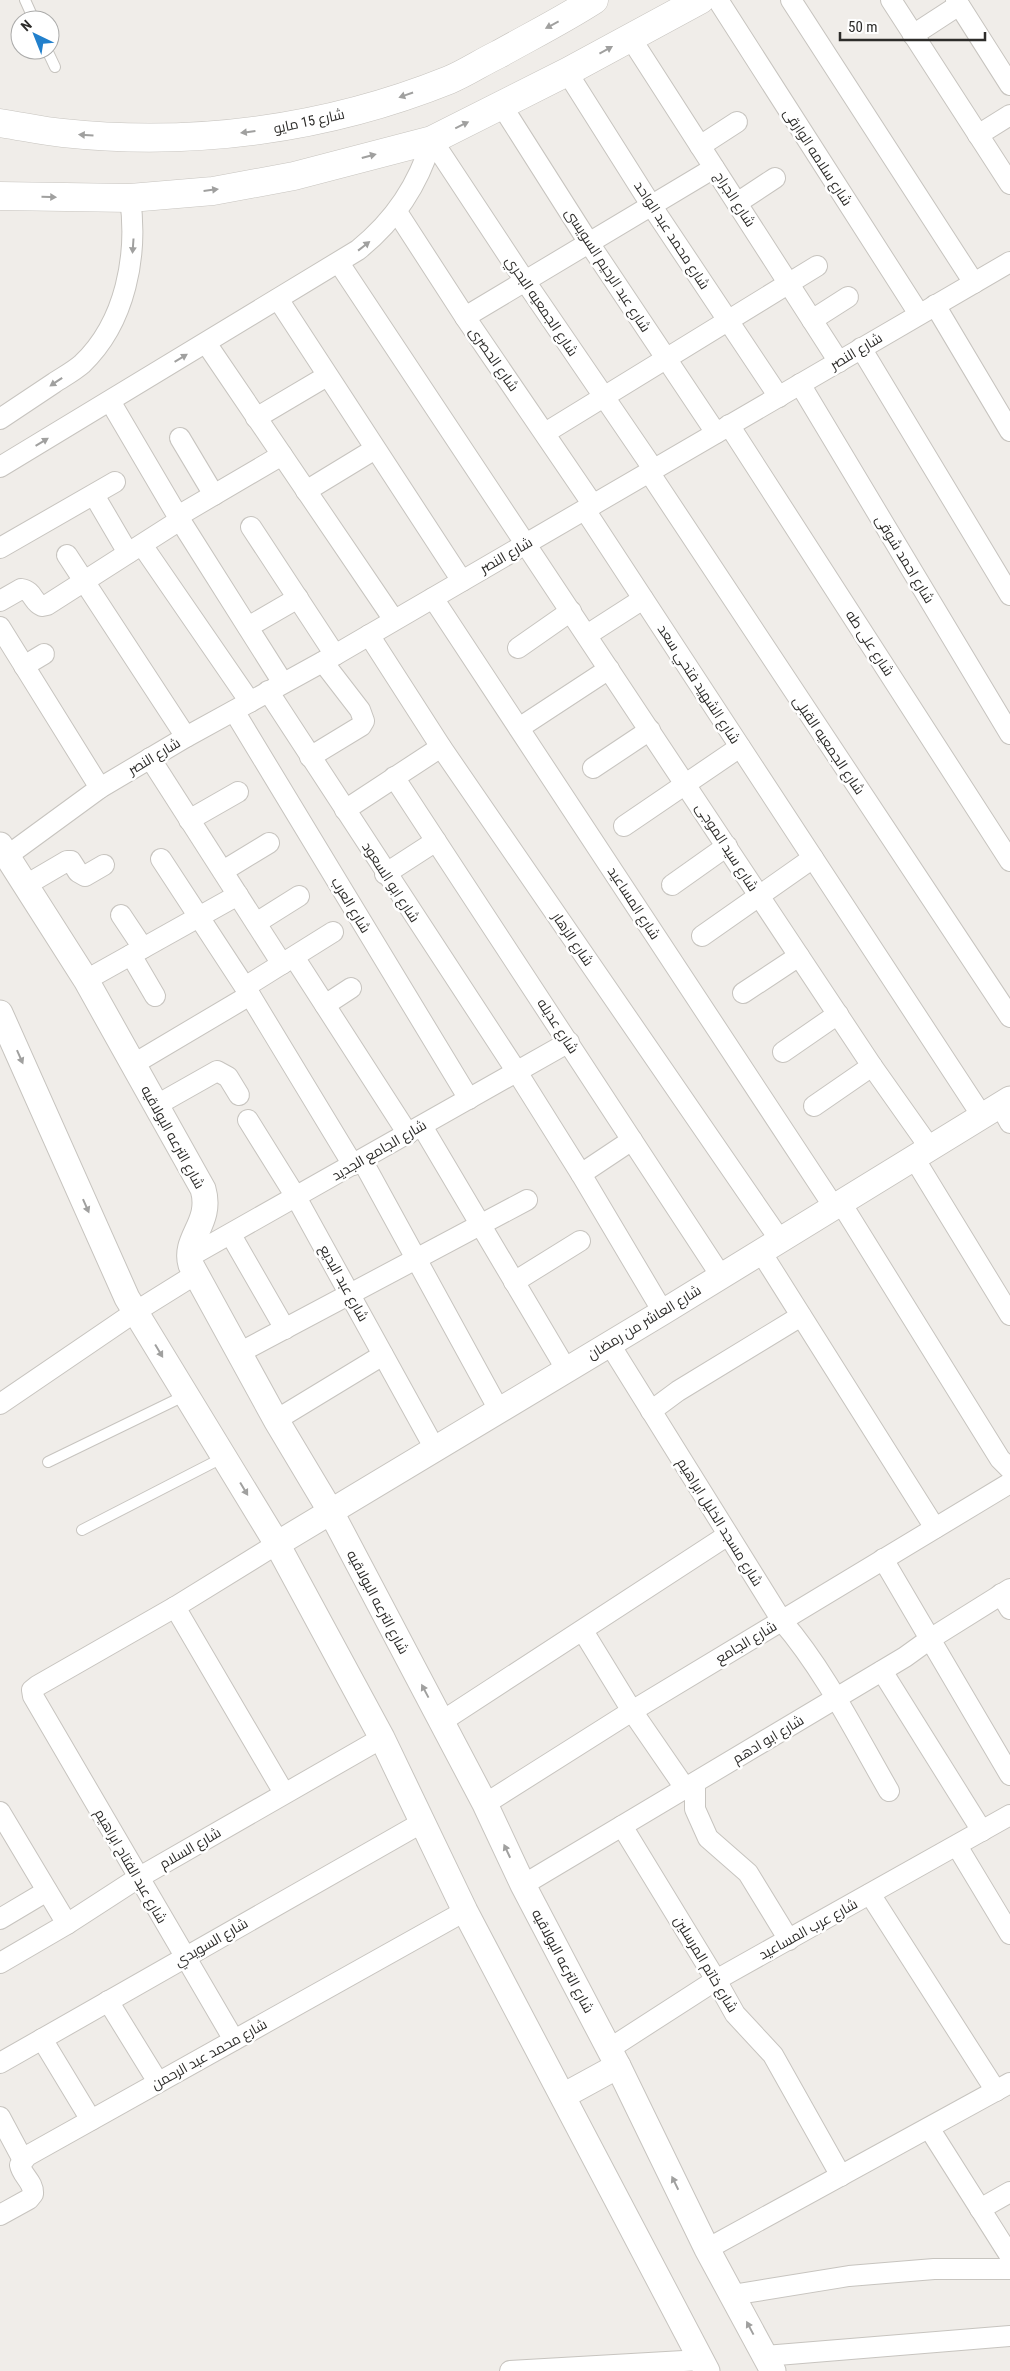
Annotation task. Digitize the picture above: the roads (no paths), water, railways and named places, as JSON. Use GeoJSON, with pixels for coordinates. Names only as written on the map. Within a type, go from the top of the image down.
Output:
{"type":"FeatureCollection","features":[{"type":"Feature","properties":{"kind":"main road","name":"شارع 15 مايو"},"geometry":{"type":"LineString","coordinates":[[0,123],[63,133],[144,138],[225,135],[295,126],[373,106],[450,80],[566,18],[594,0]]}},
{"type":"Feature","properties":{"kind":"main road"},"geometry":{"type":"LineString","coordinates":[[0,196],[130,198],[213,190],[294,176],[432,140],[502,106],[700,0]]}},
{"type":"Feature","properties":{"kind":"street","name":"شارع سلامه الوارقى"},"geometry":{"type":"LineString","coordinates":[[718,0],[1010,430]]}},
{"type":"Feature","properties":{"kind":"street"},"geometry":{"type":"LineString","coordinates":[[791,0],[974,283]]}},
{"type":"Feature","properties":{"kind":"street"},"geometry":{"type":"LineString","coordinates":[[891,0],[1010,184]]}},
{"type":"Feature","properties":{"kind":"street"},"geometry":{"type":"LineString","coordinates":[[913,35],[958,2],[1010,85]]}},
{"type":"Feature","properties":{"kind":"street","name":"شارع الجراج"},"geometry":{"type":"LineString","coordinates":[[630,37],[839,362]]}},
{"type":"Feature","properties":{"kind":"street","name":"شارع محمد عبد الواحد"},"geometry":{"type":"LineString","coordinates":[[567,72],[651,205],[779,397]]}},
{"type":"Feature","properties":{"kind":"street","name":"شارع عبد الرحيم السويسى"},"geometry":{"type":"LineString","coordinates":[[502,106],[589,243],[667,359],[723,429]]}},
{"type":"Feature","properties":{"kind":"street"},"geometry":{"type":"LineString","coordinates":[[978,136],[1010,114]]}},
{"type":"Feature","properties":{"kind":"street"},"geometry":{"type":"LineString","coordinates":[[700,146],[737,122]]}},
{"type":"Feature","properties":{"kind":"street"},"geometry":{"type":"LineString","coordinates":[[0,467],[339,262],[372,239],[397,212],[418,178],[432,140]]}},
{"type":"Feature","properties":{"kind":"street","name":"شارع الجمعيه البحري"},"geometry":{"type":"LineString","coordinates":[[432,140],[604,397],[651,471]]}},
{"type":"Feature","properties":{"kind":"street"},"geometry":{"type":"LineString","coordinates":[[465,317],[714,168]]}},
{"type":"Feature","properties":{"kind":"street"},"geometry":{"type":"LineString","coordinates":[[737,203],[775,178]]}},
{"type":"Feature","properties":{"kind":"street"},"geometry":{"type":"LineString","coordinates":[[0,420],[82,364],[110,325],[120,303],[132,260],[133,218],[130,198]]}},
{"type":"Feature","properties":{"kind":"street","name":"شارع الحصرى"},"geometry":{"type":"LineString","coordinates":[[397,212],[465,317],[545,433],[589,507]]}},
{"type":"Feature","properties":{"kind":"street","name":"شارع سيد الموجى"},"geometry":{"type":"LineString","coordinates":[[339,262],[872,1066],[922,1153],[1010,1315]]}},
{"type":"Feature","properties":{"kind":"street","name":"شارع النصر"},"geometry":{"type":"LineString","coordinates":[[4,850],[100,788],[186,736],[242,707],[369,635],[1010,262]]}},
{"type":"Feature","properties":{"kind":"street"},"geometry":{"type":"LineString","coordinates":[[545,433],[817,266]]}},
{"type":"Feature","properties":{"kind":"street"},"geometry":{"type":"LineString","coordinates":[[812,320],[848,298]]}},
{"type":"Feature","properties":{"kind":"street"},"geometry":{"type":"LineString","coordinates":[[278,299],[462,581]]}},
{"type":"Feature","properties":{"kind":"street"},"geometry":{"type":"LineString","coordinates":[[206,343],[394,620]]}},
{"type":"Feature","properties":{"kind":"street"},"geometry":{"type":"LineString","coordinates":[[861,348],[1003,567],[1010,595]]}},
{"type":"Feature","properties":{"kind":"street"},"geometry":{"type":"LineString","coordinates":[[256,418],[327,376]]}},
{"type":"Feature","properties":{"kind":"street","name":"شارع احمد شوقى"},"geometry":{"type":"LineString","coordinates":[[800,384],[1010,734]]}},
{"type":"Feature","properties":{"kind":"street","name":"شارع ابو السعود"},"geometry":{"type":"LineString","coordinates":[[110,401],[248,627],[310,756],[385,874],[517,1072],[581,1174],[663,1312]]}},
{"type":"Feature","properties":{"kind":"street","name":"شارع على طه"},"geometry":{"type":"LineString","coordinates":[[723,429],[1010,861]]}},
{"type":"Feature","properties":{"kind":"street"},"geometry":{"type":"LineString","coordinates":[[180,438],[214,495]]}},
{"type":"Feature","properties":{"kind":"street"},"geometry":{"type":"LineString","coordinates":[[306,491],[375,449]]}},
{"type":"Feature","properties":{"kind":"street"},"geometry":{"type":"LineString","coordinates":[[0,601],[21,589],[32,593],[38,604],[42,606],[135,549],[214,495],[282,455]]}},
{"type":"Feature","properties":{"kind":"street","name":"شارع الجمعيه القبلى"},"geometry":{"type":"LineString","coordinates":[[651,471],[1010,1017]]}},
{"type":"Feature","properties":{"kind":"street"},"geometry":{"type":"LineString","coordinates":[[0,548],[115,482]]}},
{"type":"Feature","properties":{"kind":"street","name":"شارع العرب"},"geometry":{"type":"LineString","coordinates":[[94,494],[135,549],[242,707],[469,1099]]}},
{"type":"Feature","properties":{"kind":"street","name":"شارع الشهيد فتحي سعد"},"geometry":{"type":"LineString","coordinates":[[589,507],[644,599],[813,858],[1000,1111]]}},
{"type":"Feature","properties":{"kind":"street"},"geometry":{"type":"LineString","coordinates":[[251,527],[298,598],[329,658],[360,710],[364,721],[361,726],[310,756]]}},
{"type":"Feature","properties":{"kind":"street"},"geometry":{"type":"LineString","coordinates":[[67,555],[186,736]]}},
{"type":"Feature","properties":{"kind":"street"},"geometry":{"type":"LineString","coordinates":[[248,627],[298,598]]}},
{"type":"Feature","properties":{"kind":"street","name":"شارع المساعيد"},"geometry":{"type":"LineString","coordinates":[[433,598],[837,1205],[1000,1459],[1010,1469]]}},
{"type":"Feature","properties":{"kind":"street"},"geometry":{"type":"LineString","coordinates":[[587,635],[644,599]]}},
{"type":"Feature","properties":{"kind":"street"},"geometry":{"type":"LineString","coordinates":[[518,648],[571,611]]}},
{"type":"Feature","properties":{"kind":"street"},"geometry":{"type":"LineString","coordinates":[[0,628],[100,788]]}},
{"type":"Feature","properties":{"kind":"street","name":"شارع الزهار"},"geometry":{"type":"LineString","coordinates":[[369,635],[770,1246],[801,1316],[935,1528]]}},
{"type":"Feature","properties":{"kind":"street"},"geometry":{"type":"LineString","coordinates":[[24,666],[44,654]]}},
{"type":"Feature","properties":{"kind":"street"},"geometry":{"type":"LineString","coordinates":[[519,728],[609,669]]}},
{"type":"Feature","properties":{"kind":"street"},"geometry":{"type":"LineString","coordinates":[[593,768],[650,730]]}},
{"type":"Feature","properties":{"kind":"street"},"geometry":{"type":"LineString","coordinates":[[345,810],[441,747]]}},
{"type":"Feature","properties":{"kind":"street"},"geometry":{"type":"LineString","coordinates":[[624,826],[740,747]]}},
{"type":"Feature","properties":{"kind":"street"},"geometry":{"type":"LineString","coordinates":[[150,758],[256,923],[325,1005],[415,1130],[480,1225],[566,1369]]}},
{"type":"Feature","properties":{"kind":"street","name":"شارع عديله"},"geometry":{"type":"LineString","coordinates":[[394,778],[569,1042],[720,1276]]}},
{"type":"Feature","properties":{"kind":"street"},"geometry":{"type":"LineString","coordinates":[[190,820],[238,792]]}},
{"type":"Feature","properties":{"kind":"street"},"geometry":{"type":"LineString","coordinates":[[385,874],[436,841]]}},
{"type":"Feature","properties":{"kind":"street"},"geometry":{"type":"LineString","coordinates":[[223,871],[269,843]]}},
{"type":"Feature","properties":{"kind":"street"},"geometry":{"type":"LineString","coordinates":[[672,885],[727,846]]}},
{"type":"Feature","properties":{"kind":"street","name":"شارع الترعه البولاقيه"},"geometry":{"type":"LineString","coordinates":[[4,850],[86,980],[203,1189],[206,1200],[202,1223],[191,1246],[192,1266],[276,1420],[331,1512],[485,1804],[523,1885],[614,2057],[707,2249],[769,2364]]}},
{"type":"Feature","properties":{"kind":"street"},"geometry":{"type":"LineString","coordinates":[[702,936],[813,858]]}},
{"type":"Feature","properties":{"kind":"street"},"geometry":{"type":"LineString","coordinates":[[161,859],[358,1162],[416,1260],[499,1410]]}},
{"type":"Feature","properties":{"kind":"street"},"geometry":{"type":"LineString","coordinates":[[26,885],[67,861],[71,861],[78,872],[86,876],[104,864]]}},
{"type":"Feature","properties":{"kind":"street"},"geometry":{"type":"LineString","coordinates":[[86,980],[200,918],[238,895]]}},
{"type":"Feature","properties":{"kind":"street"},"geometry":{"type":"LineString","coordinates":[[256,923],[299,896]]}},
{"type":"Feature","properties":{"kind":"street"},"geometry":{"type":"LineString","coordinates":[[122,915],[155,996]]}},
{"type":"Feature","properties":{"kind":"street"},"geometry":{"type":"LineString","coordinates":[[132,1065],[248,991],[288,960],[333,932]]}},
{"type":"Feature","properties":{"kind":"street"},"geometry":{"type":"LineString","coordinates":[[743,993],[800,956]]}},
{"type":"Feature","properties":{"kind":"street"},"geometry":{"type":"LineString","coordinates":[[325,1005],[351,988]]}},
{"type":"Feature","properties":{"kind":"street"},"geometry":{"type":"LineString","coordinates":[[0,1013],[127,1298],[277,1544],[382,1738],[465,1911],[704,2366],[510,2371]]}},
{"type":"Feature","properties":{"kind":"street"},"geometry":{"type":"LineString","coordinates":[[783,1052],[838,1014]]}},
{"type":"Feature","properties":{"kind":"street","name":"شارع الجامع الجديد"},"geometry":{"type":"LineString","coordinates":[[0,1404],[135,1312],[231,1235],[569,1042]]}},
{"type":"Feature","properties":{"kind":"street"},"geometry":{"type":"LineString","coordinates":[[814,1106],[872,1066]]}},
{"type":"Feature","properties":{"kind":"street"},"geometry":{"type":"LineString","coordinates":[[155,1106],[210,1073],[217,1071],[222,1073],[239,1095]]}},
{"type":"Feature","properties":{"kind":"street","name":"شارع العاشر من رمضان"},"geometry":{"type":"LineString","coordinates":[[277,1544],[663,1312],[922,1153],[1000,1111]]}},
{"type":"Feature","properties":{"kind":"street","name":"شارع عبد البديع"},"geometry":{"type":"LineString","coordinates":[[248,1120],[296,1197],[435,1449]]}},
{"type":"Feature","properties":{"kind":"street"},"geometry":{"type":"LineString","coordinates":[[581,1174],[632,1140]]}},
{"type":"Feature","properties":{"kind":"street"},"geometry":{"type":"LineString","coordinates":[[239,1353],[527,1200]]}},
{"type":"Feature","properties":{"kind":"street"},"geometry":{"type":"LineString","coordinates":[[231,1235],[285,1329]]}},
{"type":"Feature","properties":{"kind":"street"},"geometry":{"type":"LineString","coordinates":[[514,1282],[580,1241]]}},
{"type":"Feature","properties":{"kind":"street"},"geometry":{"type":"LineString","coordinates":[[651,1411],[678,1391],[801,1316]]}},
{"type":"Feature","properties":{"kind":"street","name":"شارع مسجد الخليل ابراهيم"},"geometry":{"type":"LineString","coordinates":[[609,1343],[782,1621],[795,1636],[836,1699],[889,1791]]}},
{"type":"Feature","properties":{"kind":"street"},"geometry":{"type":"LineString","coordinates":[[276,1420],[383,1355]]}},
{"type":"Feature","properties":{"kind":"street","name":"شارع الجامع"},"geometry":{"type":"LineString","coordinates":[[485,1804],[632,1711],[1010,1483]]}},
{"type":"Feature","properties":{"kind":"street"},"geometry":{"type":"LineString","coordinates":[[441,1722],[728,1535]]}},
{"type":"Feature","properties":{"kind":"street"},"geometry":{"type":"LineString","coordinates":[[277,1544],[175,1608],[284,1793]]}},
{"type":"Feature","properties":{"kind":"street"},"geometry":{"type":"LineString","coordinates":[[883,1560],[1010,1775]]}},
{"type":"Feature","properties":{"kind":"street","name":"شارع ابو ادهم"},"geometry":{"type":"LineString","coordinates":[[523,1885],[836,1699],[930,1639],[1007,1598]]}},
{"type":"Feature","properties":{"kind":"street","name":"شارع عبد الفتاح ابراهيم"},"geometry":{"type":"LineString","coordinates":[[175,1608],[32,1690],[33,1696],[138,1878],[234,2040]]}},
{"type":"Feature","properties":{"kind":"street"},"geometry":{"type":"LineString","coordinates":[[583,1631],[632,1711],[690,1786],[695,1809],[708,1838],[748,1873],[789,1940]]}},
{"type":"Feature","properties":{"kind":"street"},"geometry":{"type":"LineString","coordinates":[[882,1671],[982,1831]]}},
{"type":"Feature","properties":{"kind":"street","name":"شارع السلام"},"geometry":{"type":"LineString","coordinates":[[0,1963],[67,1924],[138,1878],[382,1738]]}},
{"type":"Feature","properties":{"kind":"street"},"geometry":{"type":"LineString","coordinates":[[0,1812],[5,1834],[47,1890],[67,1924]]}},
{"type":"Feature","properties":{"kind":"street","name":"شارع عرب المساعيد"},"geometry":{"type":"LineString","coordinates":[[614,2057],[716,1980],[1010,1815]]}},
{"type":"Feature","properties":{"kind":"street","name":"شارع السويدي"},"geometry":{"type":"LineString","coordinates":[[0,2063],[422,1822]]}},
{"type":"Feature","properties":{"kind":"street","name":"شارع خاتم المرسلين"},"geometry":{"type":"LineString","coordinates":[[622,1826],[735,2014],[773,2055],[841,2176]]}},
{"type":"Feature","properties":{"kind":"street"},"geometry":{"type":"LineString","coordinates":[[957,1846],[1010,1934]]}},
{"type":"Feature","properties":{"kind":"street"},"geometry":{"type":"LineString","coordinates":[[0,1919],[47,1890]]}},
{"type":"Feature","properties":{"kind":"street"},"geometry":{"type":"LineString","coordinates":[[707,2249],[1003,2087],[870,1894]]}},
{"type":"Feature","properties":{"kind":"street","name":"شارع محمد عبد الرحمن"},"geometry":{"type":"LineString","coordinates":[[23,2160],[158,2082],[465,1911]]}},
{"type":"Feature","properties":{"kind":"street"},"geometry":{"type":"LineString","coordinates":[[108,2001],[158,2082]]}},
{"type":"Feature","properties":{"kind":"street"},"geometry":{"type":"LineString","coordinates":[[42,2039],[91,2120]]}},
{"type":"Feature","properties":{"kind":"street"},"geometry":{"type":"LineString","coordinates":[[563,2096],[614,2057]]}},
{"type":"Feature","properties":{"kind":"street"},"geometry":{"type":"LineString","coordinates":[[0,2117],[23,2160],[21,2170],[32,2186],[33,2194],[29,2199],[0,2215]]}},
{"type":"Feature","properties":{"kind":"street"},"geometry":{"type":"LineString","coordinates":[[929,2128],[1010,2256]]}},
{"type":"Feature","properties":{"kind":"street"},"geometry":{"type":"LineString","coordinates":[[980,2209],[1010,2192]]}},
{"type":"Feature","properties":{"kind":"street"},"geometry":{"type":"LineString","coordinates":[[732,2295],[849,2276],[934,2269],[1010,2269]]}},
{"type":"Feature","properties":{"kind":"street"},"geometry":{"type":"LineString","coordinates":[[769,2364],[1010,2336]]}},
{"type":"Feature","properties":{"kind":"lane"},"geometry":{"type":"LineString","coordinates":[[52,60],[55,67]]}},
{"type":"Feature","properties":{"kind":"lane"},"geometry":{"type":"LineString","coordinates":[[48,1462],[186,1395]]}},
{"type":"Feature","properties":{"kind":"lane"},"geometry":{"type":"LineString","coordinates":[[82,1530],[224,1457]]}}]}
